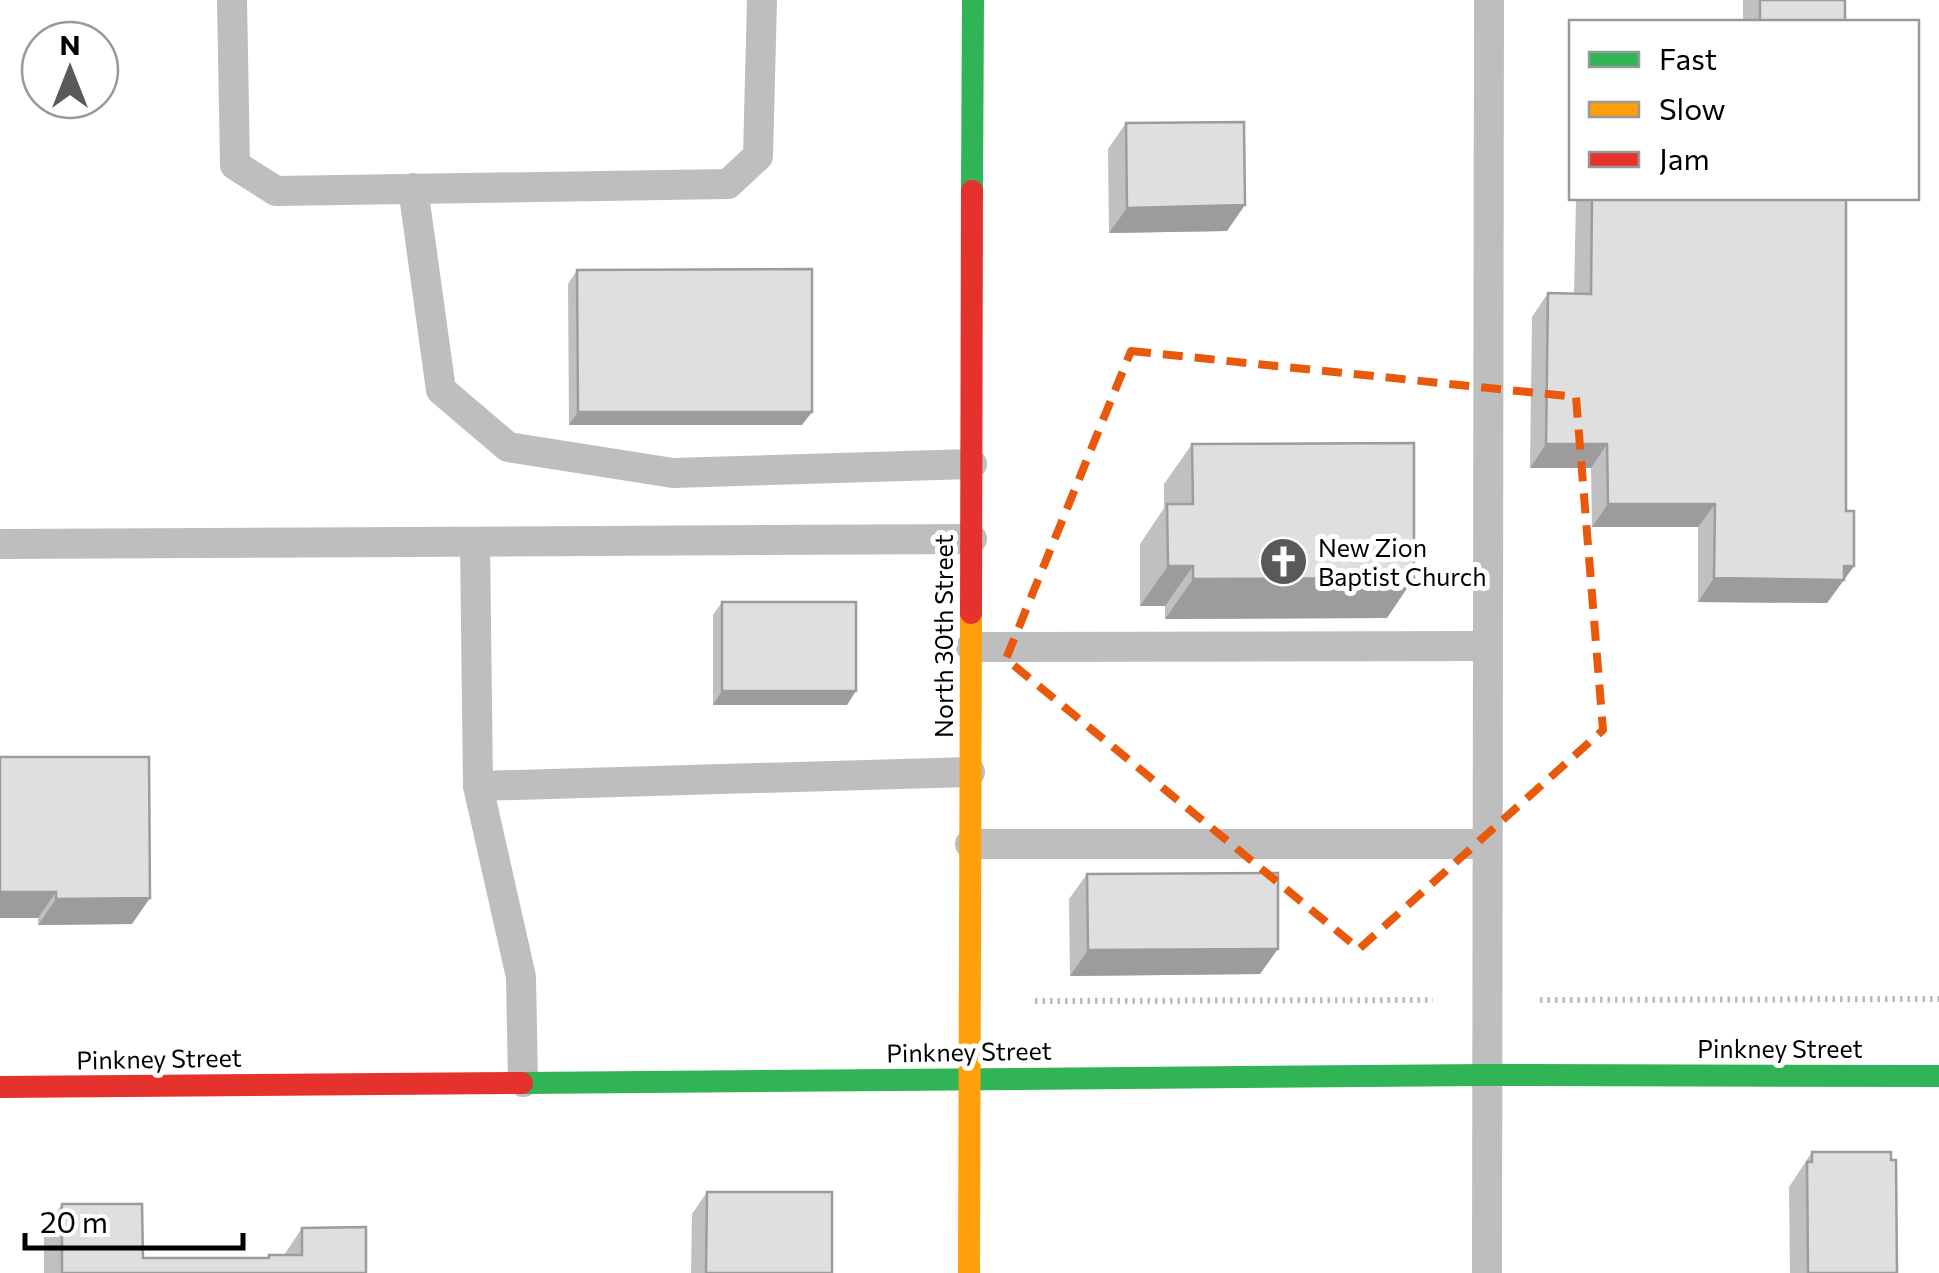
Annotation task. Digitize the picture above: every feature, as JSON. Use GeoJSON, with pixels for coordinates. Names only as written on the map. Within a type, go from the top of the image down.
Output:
{"type":"FeatureCollection","features":[{"type":"Feature","properties":{"kind":"street","name":"North 30th Street"},"geometry":{"type":"LineString","coordinates":[[969,1273],[972,0]]}},
{"type":"Feature","properties":{"kind":"street","name":"Pinkney Street"},"geometry":{"type":"LineString","coordinates":[[0,1087],[1486,1075],[1939,1076]]}},
{"type":"Feature","properties":{"kind":"lane"},"geometry":{"type":"LineString","coordinates":[[232,0],[235,166],[276,191],[728,184],[758,156],[762,0]]}},
{"type":"Feature","properties":{"kind":"lane"},"geometry":{"type":"LineString","coordinates":[[1487,1273],[1488,0]]}},
{"type":"Feature","properties":{"kind":"lane"},"geometry":{"type":"LineString","coordinates":[[413,188],[441,390],[508,447],[672,472],[972,464]]}},
{"type":"Feature","properties":{"kind":"lane"},"geometry":{"type":"LineString","coordinates":[[0,544],[972,539]]}},
{"type":"Feature","properties":{"kind":"lane"},"geometry":{"type":"LineString","coordinates":[[475,542],[478,786],[521,977],[523,1082]]}},
{"type":"Feature","properties":{"kind":"lane"},"geometry":{"type":"LineString","coordinates":[[971,647],[1488,646]]}},
{"type":"Feature","properties":{"kind":"lane"},"geometry":{"type":"LineString","coordinates":[[478,786],[970,772]]}},
{"type":"Feature","properties":{"kind":"lane"},"geometry":{"type":"LineString","coordinates":[[970,844],[1487,844]]}},
{"type":"Feature","properties":{"kind":"highlighted area"},"geometry":{"type":"Polygon","coordinates":[[[1131,351],[1576,397],[1603,730],[1359,949],[1006,659],[1131,351]]]}},
{"type":"Feature","properties":{"kind":"building"},"geometry":{"type":"Polygon","coordinates":[[[1760,0],[1845,0],[1845,20],[1760,20],[1760,0]]]}},
{"type":"Feature","properties":{"kind":"building"},"geometry":{"type":"Polygon","coordinates":[[[1244,122],[1245,205],[1127,208],[1126,123],[1244,122]]]}},
{"type":"Feature","properties":{"kind":"building"},"geometry":{"type":"Polygon","coordinates":[[[1592,200],[1846,200],[1846,511],[1854,511],[1854,566],[1844,566],[1844,580],[1714,578],[1715,504],[1608,504],[1607,444],[1546,444],[1548,293],[1591,294],[1592,200]]]}},
{"type":"Feature","properties":{"kind":"building"},"geometry":{"type":"Polygon","coordinates":[[[812,269],[812,412],[578,412],[577,270],[812,269]]]}},
{"type":"Feature","properties":{"kind":"building"},"geometry":{"type":"Polygon","coordinates":[[[1414,443],[1414,578],[1193,579],[1193,566],[1168,566],[1167,504],[1193,504],[1192,444],[1414,443]]]}},
{"type":"Feature","properties":{"kind":"building"},"geometry":{"type":"Polygon","coordinates":[[[722,602],[856,602],[856,691],[722,691],[722,602]]]}},
{"type":"Feature","properties":{"kind":"building"},"geometry":{"type":"Polygon","coordinates":[[[0,757],[149,757],[150,898],[56,899],[56,892],[0,892],[0,757]]]}},
{"type":"Feature","properties":{"kind":"building"},"geometry":{"type":"Polygon","coordinates":[[[1278,873],[1278,949],[1088,950],[1087,874],[1278,873]]]}},
{"type":"Feature","properties":{"kind":"building"},"geometry":{"type":"Polygon","coordinates":[[[1812,1152],[1891,1152],[1891,1160],[1896,1160],[1897,1273],[1808,1273],[1807,1162],[1812,1162],[1812,1152]]]}},
{"type":"Feature","properties":{"kind":"building"},"geometry":{"type":"Polygon","coordinates":[[[707,1192],[832,1192],[832,1273],[706,1273],[707,1192]]]}},
{"type":"Feature","properties":{"kind":"building"},"geometry":{"type":"Polygon","coordinates":[[[62,1204],[142,1204],[143,1258],[302,1255],[302,1228],[366,1227],[366,1273],[62,1273],[62,1204]]]}},
{"type":"Feature","properties":{"kind":"traffic: fast"},"geometry":{"type":"LineString","coordinates":[[972,191],[973,0]]}},
{"type":"Feature","properties":{"kind":"traffic: fast"},"geometry":{"type":"LineString","coordinates":[[522,1083],[1486,1075],[1939,1076]]}},
{"type":"Feature","properties":{"kind":"traffic: slow"},"geometry":{"type":"LineString","coordinates":[[969,1273],[971,613]]}},
{"type":"Feature","properties":{"kind":"traffic: jam"},"geometry":{"type":"LineString","coordinates":[[971,613],[972,191]]}},
{"type":"Feature","properties":{"kind":"traffic: jam"},"geometry":{"type":"LineString","coordinates":[[0,1087],[522,1083]]}},
{"type":"Feature","properties":{"kind":"place","name":"New Zion Baptist Church"},"geometry":{"type":"Point","coordinates":[1283,561]}}]}
